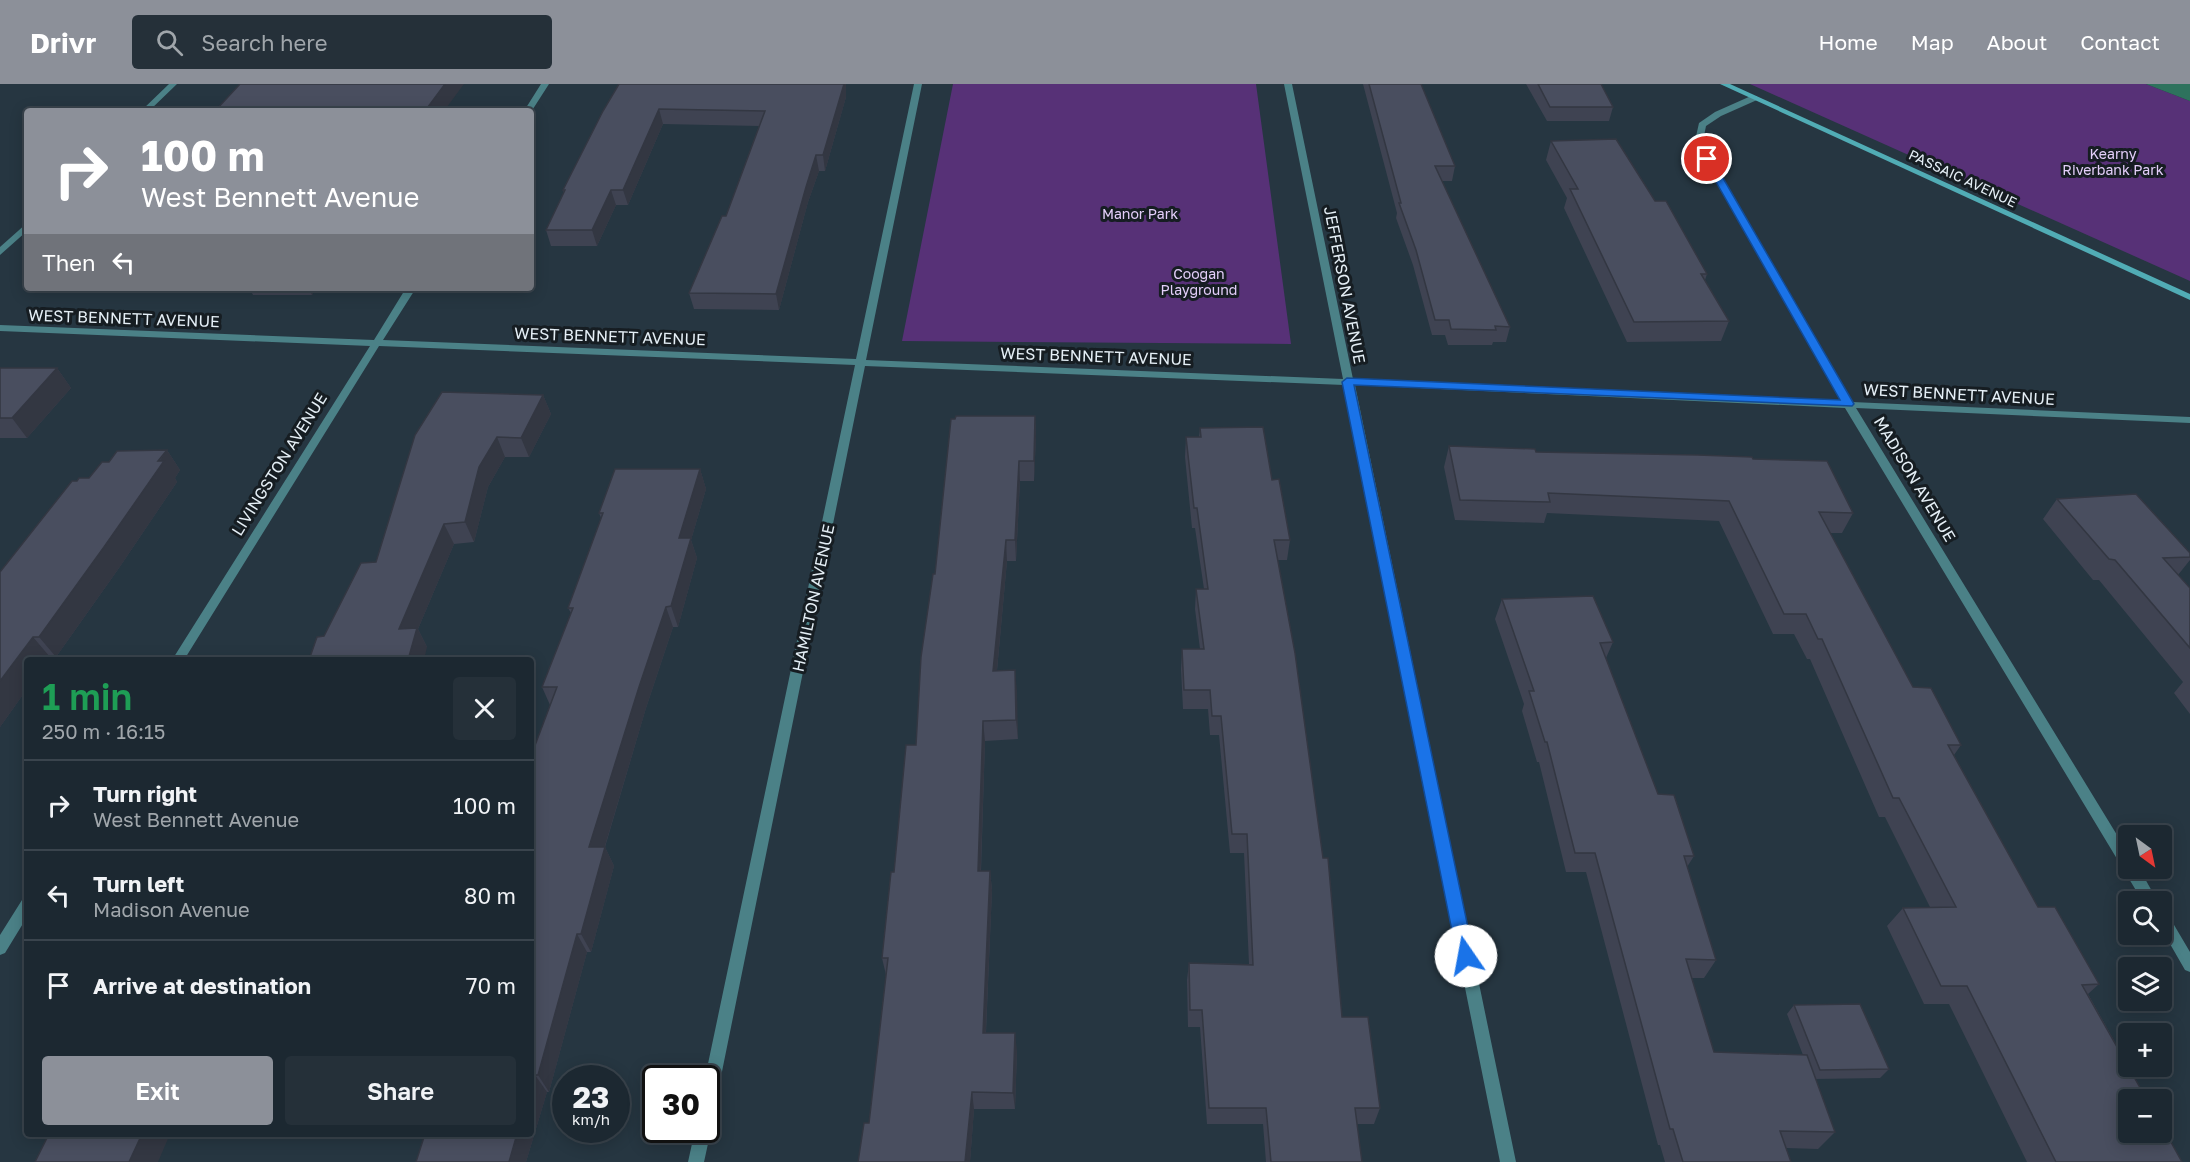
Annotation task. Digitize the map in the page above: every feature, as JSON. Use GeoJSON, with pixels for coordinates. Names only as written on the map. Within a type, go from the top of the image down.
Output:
{"type":"FeatureCollection","features":[{"type":"Feature","properties":{"kind":"main road","name":"PASSAIC AVENUE"},"geometry":{"type":"LineString","coordinates":[[1724,84],[2190,297]]}},
{"type":"Feature","properties":{"kind":"street"},"geometry":{"type":"LineString","coordinates":[[148,108],[173,84]]}},
{"type":"Feature","properties":{"kind":"street"},"geometry":{"type":"LineString","coordinates":[[530,108],[545,84]]}},
{"type":"Feature","properties":{"kind":"street","name":"HAMILTON AVENUE"},"geometry":{"type":"LineString","coordinates":[[716,1065],[918,84]]}},
{"type":"Feature","properties":{"kind":"street","name":"JEFFERSON AVENUE"},"geometry":{"type":"LineString","coordinates":[[1288,84],[1508,1162]]}},
{"type":"Feature","properties":{"kind":"street","name":"MADISON AVENUE"},"geometry":{"type":"LineString","coordinates":[[1754,98],[1718,114],[1702,125],[1699,141],[1707,159],[1848,404],[2118,848]]}},
{"type":"Feature","properties":{"kind":"street"},"geometry":{"type":"LineString","coordinates":[[0,252],[24,229]]}},
{"type":"Feature","properties":{"kind":"street","name":"LIVINGSTON AVENUE"},"geometry":{"type":"LineString","coordinates":[[180,657],[409,291]]}},
{"type":"Feature","properties":{"kind":"street","name":"WEST BENNETT AVENUE"},"geometry":{"type":"LineString","coordinates":[[0,328],[1347,382],[2190,420]]}},
{"type":"Feature","properties":{"kind":"street"},"geometry":{"type":"LineString","coordinates":[[0,948],[24,909]]}},
{"type":"Feature","properties":{"kind":"street"},"geometry":{"type":"LineString","coordinates":[[2172,935],[2190,965]]}},
{"type":"Feature","properties":{"kind":"street"},"geometry":{"type":"LineString","coordinates":[[696,1162],[700,1143]]}},
{"type":"Feature","properties":{"kind":"green space","name":"Manor Park"},"geometry":{"type":"Polygon","coordinates":[[[953,84],[1256,84],[1291,344],[902,341],[953,84]]]}},
{"type":"Feature","properties":{"kind":"green space","name":"Kearny Riverbank Park"},"geometry":{"type":"Polygon","coordinates":[[[1750,84],[2146,84],[2190,101],[2190,281],[1750,84]]]}},
{"type":"Feature","properties":{"kind":"shaded area"},"geometry":{"type":"Polygon","coordinates":[[[2146,84],[2190,84],[2190,101],[2146,84]]]}},
{"type":"Feature","properties":{"kind":"building"},"geometry":{"type":"Polygon","coordinates":[[[240,84],[445,84],[427,108],[218,108],[240,84]]]}},
{"type":"Feature","properties":{"kind":"building"},"geometry":{"type":"Polygon","coordinates":[[[619,84],[844,84],[823,155],[816,155],[776,294],[689,293],[722,216],[726,216],[765,111],[659,109],[623,190],[611,190],[592,230],[546,230],[565,190],[563,190],[619,84]]]}},
{"type":"Feature","properties":{"kind":"building"},"geometry":{"type":"Polygon","coordinates":[[[1369,84],[1421,84],[1455,166],[1435,166],[1510,327],[1495,326],[1496,330],[1451,329],[1449,320],[1435,320],[1416,250],[1399,203],[1401,203],[1369,84]]]}},
{"type":"Feature","properties":{"kind":"building"},"geometry":{"type":"Polygon","coordinates":[[[1538,84],[1601,84],[1613,107],[1550,107],[1538,84]]]}},
{"type":"Feature","properties":{"kind":"building"},"geometry":{"type":"Polygon","coordinates":[[[1616,139],[1655,201],[1666,201],[1707,274],[1701,274],[1729,321],[1634,322],[1570,189],[1578,189],[1551,141],[1616,139]]]}},
{"type":"Feature","properties":{"kind":"building"},"geometry":{"type":"Polygon","coordinates":[[[0,368],[57,368],[12,418],[0,418],[0,368]]]}},
{"type":"Feature","properties":{"kind":"building"},"geometry":{"type":"Polygon","coordinates":[[[442,392],[543,395],[521,438],[497,437],[479,467],[465,522],[444,524],[399,629],[417,628],[409,657],[310,657],[317,637],[324,636],[361,563],[376,562],[415,435],[442,392]]]}},
{"type":"Feature","properties":{"kind":"building"},"geometry":{"type":"Polygon","coordinates":[[[956,416],[1035,416],[1034,461],[1019,461],[1015,540],[1006,540],[993,671],[1015,670],[1016,720],[983,721],[978,871],[990,871],[983,1033],[1015,1033],[1013,1093],[972,1092],[965,1162],[858,1162],[864,1123],[869,1123],[888,958],[882,958],[891,872],[894,872],[906,745],[916,745],[921,657],[933,574],[935,574],[951,419],[955,419],[956,416]]]}},
{"type":"Feature","properties":{"kind":"building"},"geometry":{"type":"Polygon","coordinates":[[[1263,427],[1272,480],[1279,479],[1290,540],[1274,540],[1295,653],[1323,858],[1328,858],[1342,1017],[1368,1017],[1380,1108],[1355,1108],[1362,1162],[1271,1162],[1266,1108],[1209,1108],[1202,1010],[1190,1010],[1189,963],[1253,965],[1247,834],[1232,834],[1221,716],[1212,716],[1210,690],[1184,690],[1182,649],[1204,649],[1196,589],[1208,589],[1197,508],[1194,508],[1186,437],[1201,437],[1200,428],[1263,427]]]}},
{"type":"Feature","properties":{"kind":"building"},"geometry":{"type":"Polygon","coordinates":[[[1449,446],[1535,449],[1536,452],[1698,455],[1827,461],[1853,513],[1819,512],[1913,687],[1931,688],[1961,745],[1948,745],[2038,907],[2055,907],[2099,984],[2082,985],[2118,1049],[2118,1077],[2134,1077],[2141,1089],[2118,1089],[2118,1143],[2171,1143],[2182,1162],[2056,1162],[1967,986],[1941,986],[1903,908],[1956,907],[1899,798],[1893,798],[1822,639],[1818,639],[1806,614],[1784,614],[1729,501],[1548,493],[1550,502],[1460,500],[1449,446]]]}},
{"type":"Feature","properties":{"kind":"building"},"geometry":{"type":"Polygon","coordinates":[[[167,450],[158,461],[164,461],[39,637],[33,637],[0,681],[0,572],[72,481],[89,478],[102,462],[109,462],[117,451],[167,450]]]}},
{"type":"Feature","properties":{"kind":"building"},"geometry":{"type":"Polygon","coordinates":[[[615,469],[700,469],[679,538],[691,538],[671,606],[666,607],[639,687],[589,847],[605,847],[581,934],[577,934],[538,1075],[535,1075],[534,1078],[534,748],[557,687],[542,687],[573,608],[568,608],[603,513],[599,513],[615,469]]]}},
{"type":"Feature","properties":{"kind":"building"},"geometry":{"type":"Polygon","coordinates":[[[2136,494],[2190,553],[2190,557],[2163,558],[2190,588],[2190,648],[2115,560],[2109,559],[2057,499],[2136,494]]]}},
{"type":"Feature","properties":{"kind":"building"},"geometry":{"type":"Polygon","coordinates":[[[1593,596],[1613,642],[1600,643],[1658,794],[1674,795],[1694,856],[1684,856],[1716,960],[1686,959],[1714,1052],[1807,1055],[1835,1132],[1780,1131],[1791,1162],[1683,1162],[1673,1129],[1670,1129],[1595,853],[1575,853],[1547,742],[1545,742],[1529,691],[1534,691],[1502,599],[1593,596]]]}},
{"type":"Feature","properties":{"kind":"building"},"geometry":{"type":"Polygon","coordinates":[[[1860,1004],[1889,1069],[1820,1070],[1794,1005],[1860,1004]]]}},
{"type":"Feature","properties":{"kind":"building"},"geometry":{"type":"Polygon","coordinates":[[[48,1137],[141,1137],[129,1162],[35,1162],[48,1137]]]}},
{"type":"Feature","properties":{"kind":"building"},"geometry":{"type":"Polygon","coordinates":[[[424,1137],[516,1137],[509,1162],[416,1162],[424,1137]]]}},
{"type":"Feature","properties":{"kind":"route"},"geometry":{"type":"LineString","coordinates":[[1466,956],[1347,382],[1848,404],[1707,159]]}},
{"type":"Feature","properties":{"kind":"park label","name":"Coogan Playground"},"geometry":{"type":"Point","coordinates":[1199,282]}}]}
